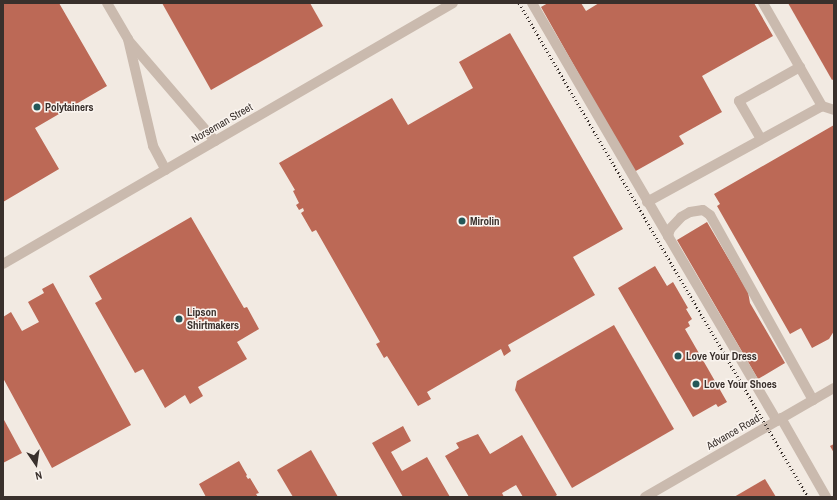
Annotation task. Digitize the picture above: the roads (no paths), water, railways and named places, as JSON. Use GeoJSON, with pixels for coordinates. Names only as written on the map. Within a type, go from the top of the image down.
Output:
{"type":"FeatureCollection","features":[{"type":"Feature","properties":{"kind":"street"},"geometry":{"type":"LineString","coordinates":[[107,3],[128,40],[215,141]]}},
{"type":"Feature","properties":{"kind":"street","name":"Norseman Street"},"geometry":{"type":"LineString","coordinates":[[3,264],[453,3]]}},
{"type":"Feature","properties":{"kind":"street"},"geometry":{"type":"LineString","coordinates":[[532,3],[647,202],[826,497]]}},
{"type":"Feature","properties":{"kind":"street"},"geometry":{"type":"LineString","coordinates":[[763,3],[822,106],[834,110]]}},
{"type":"Feature","properties":{"kind":"street"},"geometry":{"type":"LineString","coordinates":[[128,40],[153,146],[166,170]]}},
{"type":"Feature","properties":{"kind":"street"},"geometry":{"type":"LineString","coordinates":[[761,139],[738,101],[800,67]]}},
{"type":"Feature","properties":{"kind":"street"},"geometry":{"type":"LineString","coordinates":[[647,202],[822,106]]}},
{"type":"Feature","properties":{"kind":"street"},"geometry":{"type":"LineString","coordinates":[[668,236],[670,229],[680,217],[690,212],[703,210],[710,215],[813,400]]}},
{"type":"Feature","properties":{"kind":"street","name":"Advance Road"},"geometry":{"type":"LineString","coordinates":[[645,497],[834,388]]}},
{"type":"Feature","properties":{"kind":"railway"},"geometry":{"type":"LineString","coordinates":[[519,3],[808,497]]}},
{"type":"Feature","properties":{"kind":"place","name":"Polytainers"},"geometry":{"type":"Point","coordinates":[37,107]}},
{"type":"Feature","properties":{"kind":"place","name":"Mirolin"},"geometry":{"type":"Point","coordinates":[462,221]}},
{"type":"Feature","properties":{"kind":"place","name":"Lipson Shirtmakers"},"geometry":{"type":"Point","coordinates":[179,319]}},
{"type":"Feature","properties":{"kind":"place","name":"Love Your Dress"},"geometry":{"type":"Point","coordinates":[678,356]}},
{"type":"Feature","properties":{"kind":"place","name":"Love Your Shoes"},"geometry":{"type":"Point","coordinates":[696,384]}}]}
